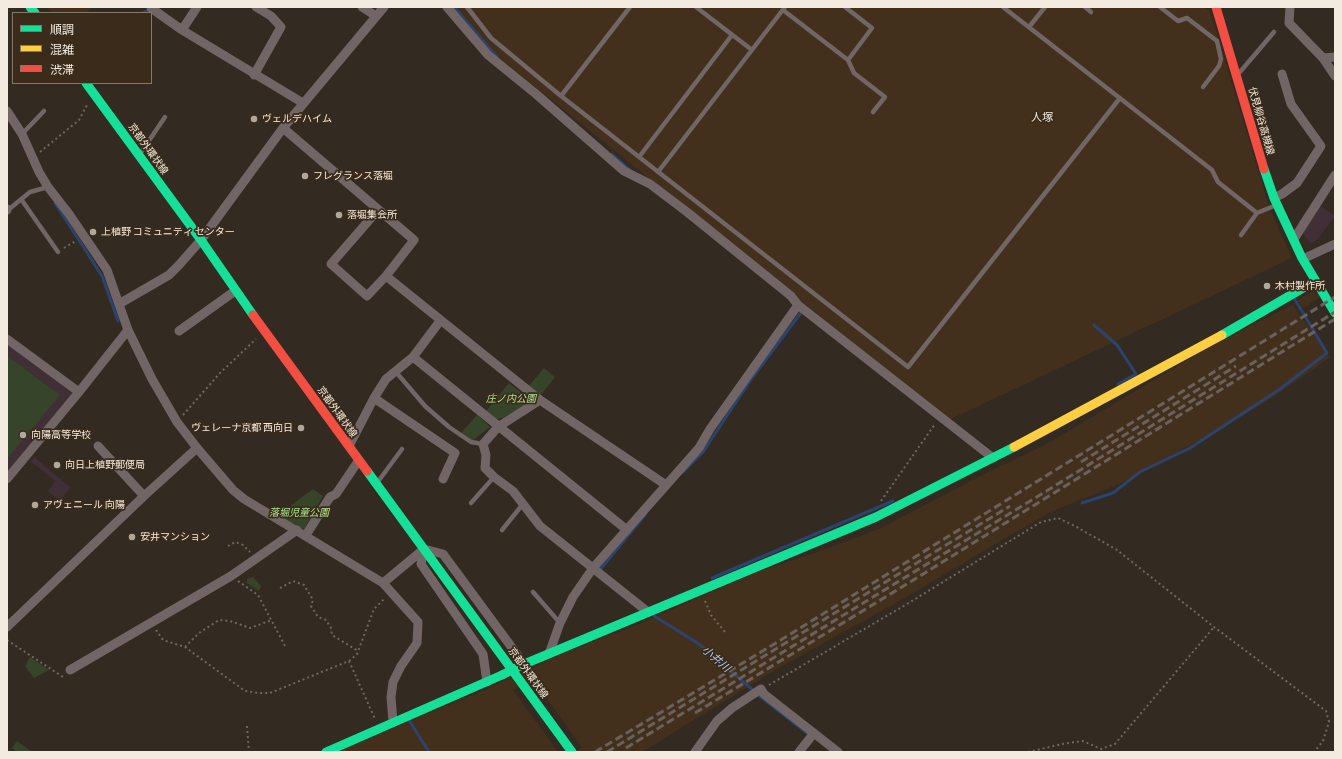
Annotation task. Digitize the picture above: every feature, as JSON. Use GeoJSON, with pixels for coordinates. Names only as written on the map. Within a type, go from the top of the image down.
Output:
{"type":"FeatureCollection","features":[{"type":"Feature","properties":{"kind":"main road","name":"伏見柳谷高槻線"},"geometry":{"type":"LineString","coordinates":[[1216,7],[1237,75],[1255,143],[1275,201],[1315,281],[1335,313]]}},
{"type":"Feature","properties":{"kind":"main road","name":"京都外環状線"},"geometry":{"type":"LineString","coordinates":[[87,84],[201,240],[235,291],[572,752]]}},
{"type":"Feature","properties":{"kind":"main road","name":"伏見柳谷高槻線"},"geometry":{"type":"LineString","coordinates":[[1294,239],[1335,300]]}},
{"type":"Feature","properties":{"kind":"main road"},"geometry":{"type":"LineString","coordinates":[[326,752],[523,665],[880,515],[993,458],[1293,296],[1315,281]]}},
{"type":"Feature","properties":{"kind":"street"},"geometry":{"type":"LineString","coordinates":[[182,30],[197,7]]}},
{"type":"Feature","properties":{"kind":"street"},"geometry":{"type":"LineString","coordinates":[[254,75],[281,27],[271,16],[256,7]]}},
{"type":"Feature","properties":{"kind":"street"},"geometry":{"type":"LineString","coordinates":[[362,7],[376,16]]}},
{"type":"Feature","properties":{"kind":"street"},"geometry":{"type":"LineString","coordinates":[[119,304],[169,275],[201,240],[283,128],[384,7]]}},
{"type":"Feature","properties":{"kind":"street"},"geometry":{"type":"LineString","coordinates":[[447,7],[488,55],[536,94],[624,171],[650,184],[687,212],[791,296],[798,305],[993,458]]}},
{"type":"Feature","properties":{"kind":"street"},"geometry":{"type":"LineString","coordinates":[[1290,7],[1289,23],[1323,58],[1335,76]]}},
{"type":"Feature","properties":{"kind":"street"},"geometry":{"type":"LineString","coordinates":[[150,9],[254,75],[303,103]]}},
{"type":"Feature","properties":{"kind":"street"},"geometry":{"type":"LineString","coordinates":[[1323,58],[1335,57]]}},
{"type":"Feature","properties":{"kind":"street"},"geometry":{"type":"LineString","coordinates":[[1275,201],[1297,183],[1321,146],[1291,104],[1282,74]]}},
{"type":"Feature","properties":{"kind":"street"},"geometry":{"type":"LineString","coordinates":[[7,111],[22,134],[48,186],[97,253],[107,270],[128,330],[152,379],[178,422],[197,448],[233,490],[383,583],[418,622],[417,643],[401,666],[393,682],[391,697],[393,722]]}},
{"type":"Feature","properties":{"kind":"street"},"geometry":{"type":"LineString","coordinates":[[283,128],[414,240],[386,276],[367,296],[331,264],[378,210]]}},
{"type":"Feature","properties":{"kind":"street"},"geometry":{"type":"LineString","coordinates":[[1294,239],[1335,175]]}},
{"type":"Feature","properties":{"kind":"street"},"geometry":{"type":"LineString","coordinates":[[1307,257],[1335,244]]}},
{"type":"Feature","properties":{"kind":"street"},"geometry":{"type":"LineString","coordinates":[[386,276],[540,400],[666,485]]}},
{"type":"Feature","properties":{"kind":"street"},"geometry":{"type":"LineString","coordinates":[[179,331],[235,291]]}},
{"type":"Feature","properties":{"kind":"street"},"geometry":{"type":"LineString","coordinates":[[549,654],[560,623],[573,597],[593,568],[699,448],[710,429],[798,305]]}},
{"type":"Feature","properties":{"kind":"street"},"geometry":{"type":"LineString","coordinates":[[349,446],[374,398],[386,379],[413,357],[440,321]]}},
{"type":"Feature","properties":{"kind":"street"},"geometry":{"type":"LineString","coordinates":[[7,479],[128,330]]}},
{"type":"Feature","properties":{"kind":"street"},"geometry":{"type":"LineString","coordinates":[[7,339],[79,392]]}},
{"type":"Feature","properties":{"kind":"street"},"geometry":{"type":"LineString","coordinates":[[413,357],[627,530]]}},
{"type":"Feature","properties":{"kind":"street"},"geometry":{"type":"LineString","coordinates":[[374,398],[455,453],[443,479]]}},
{"type":"Feature","properties":{"kind":"street"},"geometry":{"type":"LineString","coordinates":[[540,400],[498,427],[483,444],[486,455],[485,468],[494,477],[513,491],[540,526],[648,612]]}},
{"type":"Feature","properties":{"kind":"street"},"geometry":{"type":"LineString","coordinates":[[98,446],[144,496]]}},
{"type":"Feature","properties":{"kind":"street"},"geometry":{"type":"LineString","coordinates":[[7,627],[144,496],[197,448]]}},
{"type":"Feature","properties":{"kind":"street"},"geometry":{"type":"LineString","coordinates":[[306,535],[330,497],[336,494],[359,460]]}},
{"type":"Feature","properties":{"kind":"street"},"geometry":{"type":"LineString","coordinates":[[70,670],[231,576],[297,530]]}},
{"type":"Feature","properties":{"kind":"street"},"geometry":{"type":"LineString","coordinates":[[383,583],[424,549]]}},
{"type":"Feature","properties":{"kind":"street"},"geometry":{"type":"LineString","coordinates":[[424,549],[442,554],[523,665]]}},
{"type":"Feature","properties":{"kind":"street"},"geometry":{"type":"LineString","coordinates":[[424,549],[421,564],[483,654],[486,682]]}},
{"type":"Feature","properties":{"kind":"street"},"geometry":{"type":"LineString","coordinates":[[695,752],[717,721],[732,708],[761,689],[764,694],[838,752]]}},
{"type":"Feature","properties":{"kind":"street"},"geometry":{"type":"LineString","coordinates":[[799,752],[814,733]]}},
{"type":"Feature","properties":{"kind":"lane"},"geometry":{"type":"LineString","coordinates":[[466,7],[491,38],[561,96],[908,367],[1120,98]]}},
{"type":"Feature","properties":{"kind":"lane"},"geometry":{"type":"LineString","coordinates":[[561,96],[630,7]]}},
{"type":"Feature","properties":{"kind":"lane"},"geometry":{"type":"LineString","coordinates":[[696,7],[752,50]]}},
{"type":"Feature","properties":{"kind":"lane"},"geometry":{"type":"LineString","coordinates":[[845,7],[872,28],[848,60]]}},
{"type":"Feature","properties":{"kind":"lane"},"geometry":{"type":"LineString","coordinates":[[1003,7],[1212,170],[1218,182],[1257,213]]}},
{"type":"Feature","properties":{"kind":"lane"},"geometry":{"type":"LineString","coordinates":[[1029,27],[1045,7]]}},
{"type":"Feature","properties":{"kind":"lane"},"geometry":{"type":"LineString","coordinates":[[1085,7],[1091,12]]}},
{"type":"Feature","properties":{"kind":"lane"},"geometry":{"type":"LineString","coordinates":[[1160,7],[1178,20],[1187,18],[1217,41],[1222,59],[1219,66],[1203,87]]}},
{"type":"Feature","properties":{"kind":"lane"},"geometry":{"type":"LineString","coordinates":[[658,172],[784,8],[848,60],[854,73],[885,97],[873,112]]}},
{"type":"Feature","properties":{"kind":"lane"},"geometry":{"type":"LineString","coordinates":[[1237,75],[1274,32]]}},
{"type":"Feature","properties":{"kind":"lane"},"geometry":{"type":"LineString","coordinates":[[639,157],[732,35]]}},
{"type":"Feature","properties":{"kind":"lane"},"geometry":{"type":"LineString","coordinates":[[22,134],[44,111]]}},
{"type":"Feature","properties":{"kind":"lane"},"geometry":{"type":"LineString","coordinates":[[139,155],[165,117]]}},
{"type":"Feature","properties":{"kind":"lane"},"geometry":{"type":"LineString","coordinates":[[7,209],[30,192],[48,186]]}},
{"type":"Feature","properties":{"kind":"lane"},"geometry":{"type":"LineString","coordinates":[[21,199],[58,252]]}},
{"type":"Feature","properties":{"kind":"lane"},"geometry":{"type":"LineString","coordinates":[[1240,235],[1257,213],[1275,201]]}},
{"type":"Feature","properties":{"kind":"lane"},"geometry":{"type":"LineString","coordinates":[[396,372],[425,406],[448,427],[471,442],[483,444]]}},
{"type":"Feature","properties":{"kind":"lane"},"geometry":{"type":"LineString","coordinates":[[376,483],[402,449]]}},
{"type":"Feature","properties":{"kind":"lane"},"geometry":{"type":"LineString","coordinates":[[472,503],[494,477]]}},
{"type":"Feature","properties":{"kind":"lane"},"geometry":{"type":"LineString","coordinates":[[502,530],[523,504]]}},
{"type":"Feature","properties":{"kind":"lane"},"geometry":{"type":"LineString","coordinates":[[534,592],[560,623]]}},
{"type":"Feature","properties":{"kind":"path"},"geometry":{"type":"LineString","coordinates":[[33,158],[79,120],[89,101]]}},
{"type":"Feature","properties":{"kind":"path"},"geometry":{"type":"LineString","coordinates":[[58,252],[77,240]]}},
{"type":"Feature","properties":{"kind":"path"},"geometry":{"type":"LineString","coordinates":[[178,422],[220,373],[265,332]]}},
{"type":"Feature","properties":{"kind":"path"},"geometry":{"type":"LineString","coordinates":[[880,515],[879,503],[905,469],[927,434],[942,418]]}},
{"type":"Feature","properties":{"kind":"path"},"geometry":{"type":"LineString","coordinates":[[761,689],[907,604],[1041,522],[1058,518],[1117,550],[1214,628],[1326,711],[1329,722],[1323,741],[1314,752]]}},
{"type":"Feature","properties":{"kind":"path"},"geometry":{"type":"LineString","coordinates":[[228,546],[235,542],[243,545],[251,552]]}},
{"type":"Feature","properties":{"kind":"path"},"geometry":{"type":"LineString","coordinates":[[231,576],[258,596],[286,646]]}},
{"type":"Feature","properties":{"kind":"path"},"geometry":{"type":"LineString","coordinates":[[280,588],[293,581],[304,585],[313,600],[311,606],[318,617],[326,620],[331,628],[332,635],[358,651]]}},
{"type":"Feature","properties":{"kind":"path"},"geometry":{"type":"LineString","coordinates":[[700,591],[711,615],[725,632]]}},
{"type":"Feature","properties":{"kind":"path"},"geometry":{"type":"LineString","coordinates":[[154,627],[163,640],[185,647],[245,691],[270,693],[348,661],[358,651],[374,609],[391,592]]}},
{"type":"Feature","properties":{"kind":"path"},"geometry":{"type":"LineString","coordinates":[[185,647],[199,633],[219,620],[230,621],[250,628],[272,620]]}},
{"type":"Feature","properties":{"kind":"path"},"geometry":{"type":"LineString","coordinates":[[1028,752],[1083,741],[1102,749],[1115,744],[1214,628]]}},
{"type":"Feature","properties":{"kind":"path"},"geometry":{"type":"LineString","coordinates":[[7,640],[64,678]]}},
{"type":"Feature","properties":{"kind":"path"},"geometry":{"type":"LineString","coordinates":[[348,661],[377,722]]}},
{"type":"Feature","properties":{"kind":"path"},"geometry":{"type":"LineString","coordinates":[[247,726],[249,752]]}},
{"type":"Feature","properties":{"kind":"shaded area"},"geometry":{"type":"Polygon","coordinates":[[[47,7],[92,7],[87,12],[51,12],[47,7]]]}},
{"type":"Feature","properties":{"kind":"shaded area"},"geometry":{"type":"Polygon","coordinates":[[[454,7],[1205,7],[1206,9],[1209,9],[1269,207],[1292,258],[949,420],[492,52],[454,7]]]}},
{"type":"Feature","properties":{"kind":"shaded area"},"geometry":{"type":"Polygon","coordinates":[[[1319,205],[1335,216],[1318,239],[1311,244],[1304,235],[1304,231],[1319,205]]]}},
{"type":"Feature","properties":{"kind":"shaded area"},"geometry":{"type":"Polygon","coordinates":[[[1313,291],[1321,297],[1303,308],[1298,300],[1313,291]]]}},
{"type":"Feature","properties":{"kind":"shaded area"},"geometry":{"type":"Polygon","coordinates":[[[1293,305],[1330,357],[1308,373],[1264,403],[1119,484],[1051,512],[903,599],[770,673],[642,752],[575,752],[582,747],[534,681],[513,690],[558,752],[336,752],[489,688],[573,649],[632,627],[757,572],[820,551],[881,528],[988,472],[1045,445],[1221,340],[1293,305]]]}},
{"type":"Feature","properties":{"kind":"shaded area","name":"向陽高等学校"},"geometry":{"type":"Polygon","coordinates":[[[7,344],[70,389],[73,395],[7,474],[7,344]]]}},
{"type":"Feature","properties":{"kind":"shaded area"},"geometry":{"type":"Polygon","coordinates":[[[34,457],[70,487],[60,501],[48,491],[55,481],[33,463],[30,463],[34,457]]]}},
{"type":"Feature","properties":{"kind":"green space","name":"向陽高等学校"},"geometry":{"type":"Polygon","coordinates":[[[7,356],[60,395],[7,459],[7,356]]]}},
{"type":"Feature","properties":{"kind":"green space","name":"庄ノ内公園"},"geometry":{"type":"Polygon","coordinates":[[[544,368],[555,377],[540,396],[528,387],[544,368]]]}},
{"type":"Feature","properties":{"kind":"green space","name":"庄ノ内公園"},"geometry":{"type":"Polygon","coordinates":[[[509,383],[532,401],[503,418],[496,419],[486,411],[509,383]]]}},
{"type":"Feature","properties":{"kind":"green space","name":"庄ノ内公園"},"geometry":{"type":"Polygon","coordinates":[[[477,415],[490,427],[472,441],[461,433],[477,415]]]}},
{"type":"Feature","properties":{"kind":"green space","name":"落堀児童公園"},"geometry":{"type":"Polygon","coordinates":[[[313,489],[323,496],[304,529],[278,515],[313,489]]]}},
{"type":"Feature","properties":{"kind":"green space"},"geometry":{"type":"Polygon","coordinates":[[[253,577],[261,586],[259,591],[247,583],[247,579],[253,577]]]}},
{"type":"Feature","properties":{"kind":"green space"},"geometry":{"type":"Polygon","coordinates":[[[30,657],[49,670],[34,678],[25,666],[30,657]]]}},
{"type":"Feature","properties":{"kind":"green space"},"geometry":{"type":"Polygon","coordinates":[[[17,741],[32,752],[17,752],[12,748],[17,741]]]}},
{"type":"Feature","properties":{"kind":"waterway"},"geometry":{"type":"LineString","coordinates":[[454,7],[497,57]]}},
{"type":"Feature","properties":{"kind":"waterway"},"geometry":{"type":"LineString","coordinates":[[145,12],[150,9]]}},
{"type":"Feature","properties":{"kind":"waterway"},"geometry":{"type":"LineString","coordinates":[[612,154],[630,170]]}},
{"type":"Feature","properties":{"kind":"waterway"},"geometry":{"type":"LineString","coordinates":[[55,203],[102,276],[118,321]]}},
{"type":"Feature","properties":{"kind":"waterway"},"geometry":{"type":"LineString","coordinates":[[1082,503],[1113,493],[1140,472],[1190,448],[1280,389],[1327,353],[1294,298]]}},
{"type":"Feature","properties":{"kind":"waterway"},"geometry":{"type":"LineString","coordinates":[[683,472],[703,452],[752,378],[803,310]]}},
{"type":"Feature","properties":{"kind":"waterway"},"geometry":{"type":"LineString","coordinates":[[1094,325],[1117,345],[1136,374],[1118,384]]}},
{"type":"Feature","properties":{"kind":"waterway"},"geometry":{"type":"LineString","coordinates":[[712,578],[893,501]]}},
{"type":"Feature","properties":{"kind":"waterway"},"geometry":{"type":"LineString","coordinates":[[599,571],[645,515]]}},
{"type":"Feature","properties":{"kind":"waterway","name":"小井川"},"geometry":{"type":"LineString","coordinates":[[651,614],[699,644],[762,698],[807,733]]}},
{"type":"Feature","properties":{"kind":"waterway"},"geometry":{"type":"LineString","coordinates":[[409,720],[429,752]]}},
{"type":"Feature","properties":{"kind":"railway"},"geometry":{"type":"LineString","coordinates":[[595,752],[776,643],[1335,297]]}},
{"type":"Feature","properties":{"kind":"railway"},"geometry":{"type":"LineString","coordinates":[[626,748],[1040,495],[1335,312]]}},
{"type":"Feature","properties":{"kind":"railway"},"geometry":{"type":"LineString","coordinates":[[695,713],[915,579],[1335,319]]}},
{"type":"Feature","properties":{"kind":"railway"},"geometry":{"type":"LineString","coordinates":[[1081,462],[1236,366]]}},
{"type":"Feature","properties":{"kind":"railway"},"geometry":{"type":"LineString","coordinates":[[607,752],[1010,506]]}},
{"type":"Feature","properties":{"kind":"traffic: fast"},"geometry":{"type":"LineString","coordinates":[[30,7],[34,12]]}},
{"type":"Feature","properties":{"kind":"traffic: fast"},"geometry":{"type":"LineString","coordinates":[[87,84],[201,240],[253,315]]}},
{"type":"Feature","properties":{"kind":"traffic: fast"},"geometry":{"type":"LineString","coordinates":[[1264,169],[1274,198],[1302,258],[1335,313]]}},
{"type":"Feature","properties":{"kind":"traffic: fast"},"geometry":{"type":"LineString","coordinates":[[1222,335],[1315,281]]}},
{"type":"Feature","properties":{"kind":"traffic: fast"},"geometry":{"type":"LineString","coordinates":[[522,665],[876,517],[1014,447]]}},
{"type":"Feature","properties":{"kind":"traffic: fast"},"geometry":{"type":"LineString","coordinates":[[367,471],[572,752]]}},
{"type":"Feature","properties":{"kind":"traffic: fast"},"geometry":{"type":"LineString","coordinates":[[502,675],[522,665]]}},
{"type":"Feature","properties":{"kind":"traffic: fast"},"geometry":{"type":"LineString","coordinates":[[326,752],[502,675]]}},
{"type":"Feature","properties":{"kind":"traffic: slow"},"geometry":{"type":"LineString","coordinates":[[1014,447],[1222,335]]}},
{"type":"Feature","properties":{"kind":"traffic: jam"},"geometry":{"type":"LineString","coordinates":[[1216,7],[1264,169]]}},
{"type":"Feature","properties":{"kind":"traffic: jam"},"geometry":{"type":"LineString","coordinates":[[253,315],[367,471]]}},
{"type":"Feature","properties":{"kind":"place","name":"ヴェルデハイム"},"geometry":{"type":"Point","coordinates":[254,119]}},
{"type":"Feature","properties":{"kind":"place","name":"フレグランス落堀"},"geometry":{"type":"Point","coordinates":[305,176]}},
{"type":"Feature","properties":{"kind":"place","name":"落堀集会所"},"geometry":{"type":"Point","coordinates":[339,215]}},
{"type":"Feature","properties":{"kind":"place","name":"上植野 コミュニティ センター"},"geometry":{"type":"Point","coordinates":[93,232]}},
{"type":"Feature","properties":{"kind":"place","name":"木村製作所"},"geometry":{"type":"Point","coordinates":[1267,286]}},
{"type":"Feature","properties":{"kind":"place","name":"ヴェレーナ京都 西向日"},"geometry":{"type":"Point","coordinates":[301,428]}},
{"type":"Feature","properties":{"kind":"place","name":"向陽高等学校"},"geometry":{"type":"Point","coordinates":[23,435]}},
{"type":"Feature","properties":{"kind":"place","name":"向日上植野郵便局"},"geometry":{"type":"Point","coordinates":[57,465]}},
{"type":"Feature","properties":{"kind":"place","name":"アヴェニール 向陽"},"geometry":{"type":"Point","coordinates":[35,505]}},
{"type":"Feature","properties":{"kind":"place","name":"安井マンション"},"geometry":{"type":"Point","coordinates":[132,537]}},
{"type":"Feature","properties":{"kind":"district","name":"人塚"},"geometry":{"type":"Point","coordinates":[1042,118]}}]}
